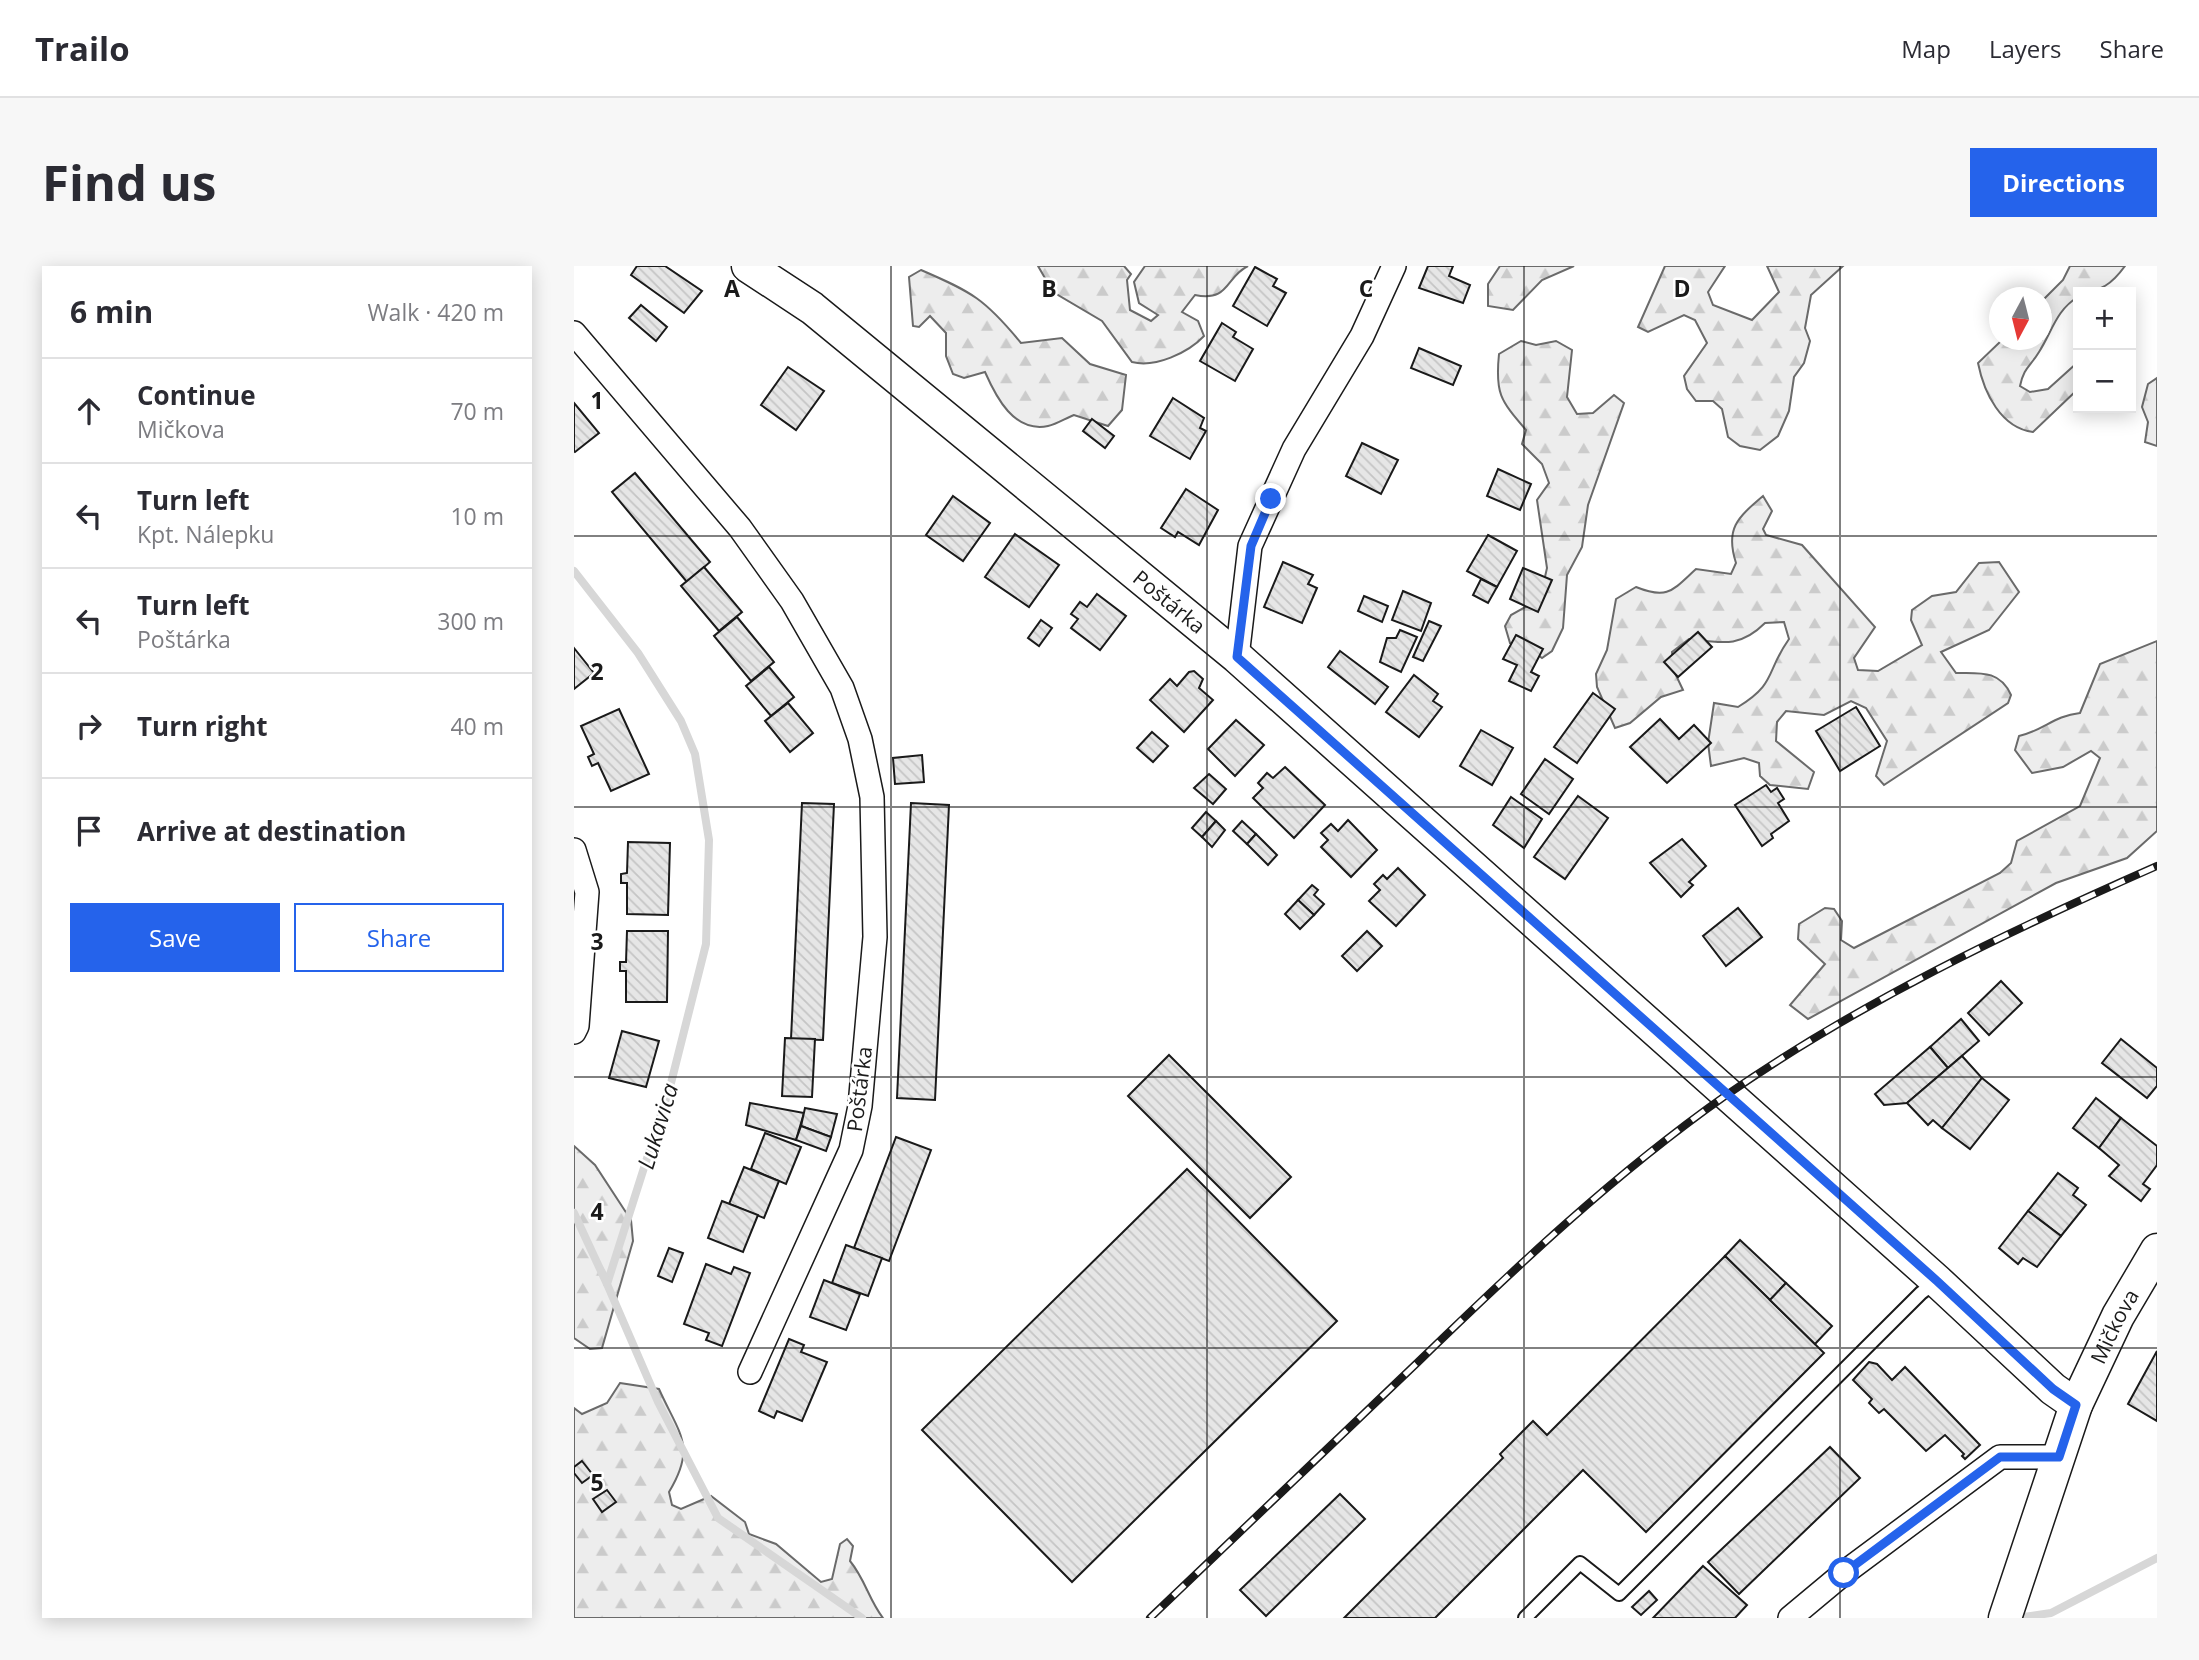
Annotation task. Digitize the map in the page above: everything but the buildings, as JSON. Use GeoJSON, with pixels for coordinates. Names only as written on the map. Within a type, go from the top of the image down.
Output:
{"type":"FeatureCollection","features":[{"type":"Feature","properties":{"kind":"street","name":"Poštárka"},"geometry":{"type":"LineString","coordinates":[[748,266],[812,308],[1237,657],[1937,1281],[2053,1389],[2076,1405]]}},
{"type":"Feature","properties":{"kind":"street"},"geometry":{"type":"LineString","coordinates":[[1237,657],[1251,546],[1294,449],[1362,336],[1394,266]]}},
{"type":"Feature","properties":{"kind":"street","name":"Poštárka"},"geometry":{"type":"LineString","coordinates":[[574,333],[740,528],[792,601],[842,688],[860,739],[872,797],[875,937],[860,1106],[851,1150],[750,1372]]}},
{"type":"Feature","properties":{"kind":"street"},"geometry":{"type":"LineString","coordinates":[[574,850],[587,892],[577,1026],[574,1032]]}},
{"type":"Feature","properties":{"kind":"street","name":"Mičkova"},"geometry":{"type":"LineString","coordinates":[[2005,1618],[2076,1405],[2118,1316],[2157,1250]]}},
{"type":"Feature","properties":{"kind":"street"},"geometry":{"type":"LineString","coordinates":[[1790,1618],[1844,1573],[2000,1457],[2059,1457]]}},
{"type":"Feature","properties":{"kind":"lane"},"geometry":{"type":"LineString","coordinates":[[1525,1618],[1580,1563],[1619,1594],[1921,1293],[1937,1281]]}},
{"type":"Feature","properties":{"kind":"green space"},"geometry":{"type":"Polygon","coordinates":[[[1038,266],[1124,266],[1131,274],[1127,280],[1130,310],[1151,321],[1158,315],[1139,303],[1134,282],[1145,266],[1248,266],[1221,292],[1215,295],[1195,295],[1182,312],[1198,321],[1204,336],[1171,358],[1141,363],[1132,362],[1102,321],[1053,292],[1038,266]]]}},
{"type":"Feature","properties":{"kind":"green space"},"geometry":{"type":"Polygon","coordinates":[[[1500,266],[1574,266],[1542,280],[1513,310],[1488,306],[1488,284],[1500,266]]]}},
{"type":"Feature","properties":{"kind":"green space"},"geometry":{"type":"Polygon","coordinates":[[[1665,266],[1725,266],[1708,292],[1713,305],[1752,320],[1779,292],[1767,266],[1843,266],[1811,295],[1805,328],[1810,341],[1804,363],[1794,377],[1789,411],[1778,436],[1760,450],[1740,446],[1728,437],[1722,409],[1713,401],[1696,401],[1687,389],[1684,376],[1707,343],[1695,320],[1684,315],[1648,332],[1638,327],[1665,266]]]}},
{"type":"Feature","properties":{"kind":"green space"},"geometry":{"type":"Polygon","coordinates":[[[2070,266],[2125,266],[2105,286],[2073,287],[2073,301],[2064,308],[2052,328],[2052,291],[2063,280],[2070,266]]]}},
{"type":"Feature","properties":{"kind":"green space"},"geometry":{"type":"Polygon","coordinates":[[[921,270],[977,298],[1021,343],[1062,338],[1090,364],[1126,375],[1122,410],[1108,426],[1074,415],[1055,424],[1036,427],[1016,419],[1001,402],[985,372],[964,378],[953,374],[946,356],[946,333],[930,316],[919,327],[913,326],[909,277],[921,270]]]}},
{"type":"Feature","properties":{"kind":"green space"},"geometry":{"type":"Polygon","coordinates":[[[1521,341],[1536,345],[1556,341],[1572,350],[1567,397],[1577,414],[1593,413],[1614,395],[1624,403],[1588,505],[1582,547],[1567,575],[1563,628],[1552,651],[1542,658],[1523,644],[1510,643],[1505,626],[1511,615],[1540,599],[1547,568],[1537,500],[1549,483],[1542,464],[1522,444],[1526,430],[1510,411],[1499,387],[1499,354],[1521,341]]]}},
{"type":"Feature","properties":{"kind":"green space"},"geometry":{"type":"Polygon","coordinates":[[[1992,350],[2040,350],[2025,371],[2020,386],[2030,392],[2048,389],[2073,366],[2073,394],[2033,432],[2022,429],[2012,424],[1996,407],[1985,386],[1978,363],[1992,350]]]}},
{"type":"Feature","properties":{"kind":"green space"},"geometry":{"type":"Polygon","coordinates":[[[2157,378],[2157,446],[2145,442],[2148,422],[2142,407],[2148,384],[2157,378]]]}},
{"type":"Feature","properties":{"kind":"green space"},"geometry":{"type":"Polygon","coordinates":[[[1763,496],[1772,511],[1763,529],[1766,535],[1802,545],[1875,627],[1854,658],[1858,670],[1878,671],[1922,645],[1911,620],[1912,610],[1932,596],[1956,592],[1979,563],[1999,562],[2019,592],[1989,630],[1941,652],[1956,673],[1988,675],[2001,681],[2011,695],[2008,703],[1884,785],[1876,776],[1887,741],[1866,708],[1851,701],[1824,715],[1786,711],[1777,722],[1776,741],[1814,772],[1808,789],[1770,785],[1760,776],[1759,763],[1744,758],[1711,766],[1708,743],[1714,703],[1738,707],[1750,699],[1765,684],[1789,639],[1784,622],[1765,623],[1747,637],[1730,642],[1689,639],[1672,652],[1673,669],[1683,690],[1661,697],[1630,723],[1615,728],[1597,687],[1596,674],[1607,650],[1616,599],[1636,587],[1656,593],[1669,591],[1696,569],[1731,574],[1736,563],[1732,541],[1736,525],[1746,511],[1763,496]]]}},
{"type":"Feature","properties":{"kind":"green space"},"geometry":{"type":"Polygon","coordinates":[[[2157,641],[2157,831],[2127,858],[2056,883],[1808,1019],[1790,1005],[1825,964],[1798,939],[1799,924],[1825,908],[1834,909],[1842,921],[1841,940],[1854,948],[2000,873],[2011,863],[2017,841],[2080,806],[2100,758],[2091,751],[2063,767],[2032,773],[2015,750],[2019,736],[2063,717],[2080,713],[2100,664],[2157,641]]]}},
{"type":"Feature","properties":{"kind":"green space"},"geometry":{"type":"Polygon","coordinates":[[[574,1146],[595,1165],[631,1220],[633,1241],[602,1348],[590,1349],[574,1338],[574,1146]]]}},
{"type":"Feature","properties":{"kind":"green space"},"geometry":{"type":"Polygon","coordinates":[[[620,1383],[659,1389],[678,1429],[683,1451],[682,1463],[669,1492],[672,1505],[681,1509],[711,1496],[745,1522],[749,1534],[776,1544],[821,1582],[832,1579],[840,1544],[847,1539],[853,1546],[850,1561],[883,1618],[574,1618],[574,1408],[582,1414],[607,1403],[620,1383]]]}},
{"type":"Feature","properties":{"kind":"waterway","name":"Lukavica"},"geometry":{"type":"LineString","coordinates":[[574,571],[638,653],[681,721],[695,754],[709,840],[706,944],[671,1083],[607,1284],[658,1402],[718,1518],[862,1618]]}},
{"type":"Feature","properties":{"kind":"waterway"},"geometry":{"type":"LineString","coordinates":[[574,1213],[607,1284]]}},
{"type":"Feature","properties":{"kind":"waterway"},"geometry":{"type":"LineString","coordinates":[[2016,1618],[2051,1613],[2157,1558]]}},
{"type":"Feature","properties":{"kind":"railway"},"geometry":{"type":"LineString","coordinates":[[1150,1618],[1528,1258],[1604,1190],[1684,1126],[1776,1062],[1881,999],[1990,943],[2157,866]]}},
{"type":"Feature","properties":{"kind":"route"},"geometry":{"type":"LineString","coordinates":[[1271,499],[1251,546],[1237,657],[1974,1314],[2053,1389],[2076,1405],[2059,1457],[2000,1457],[1844,1573]]}}]}
